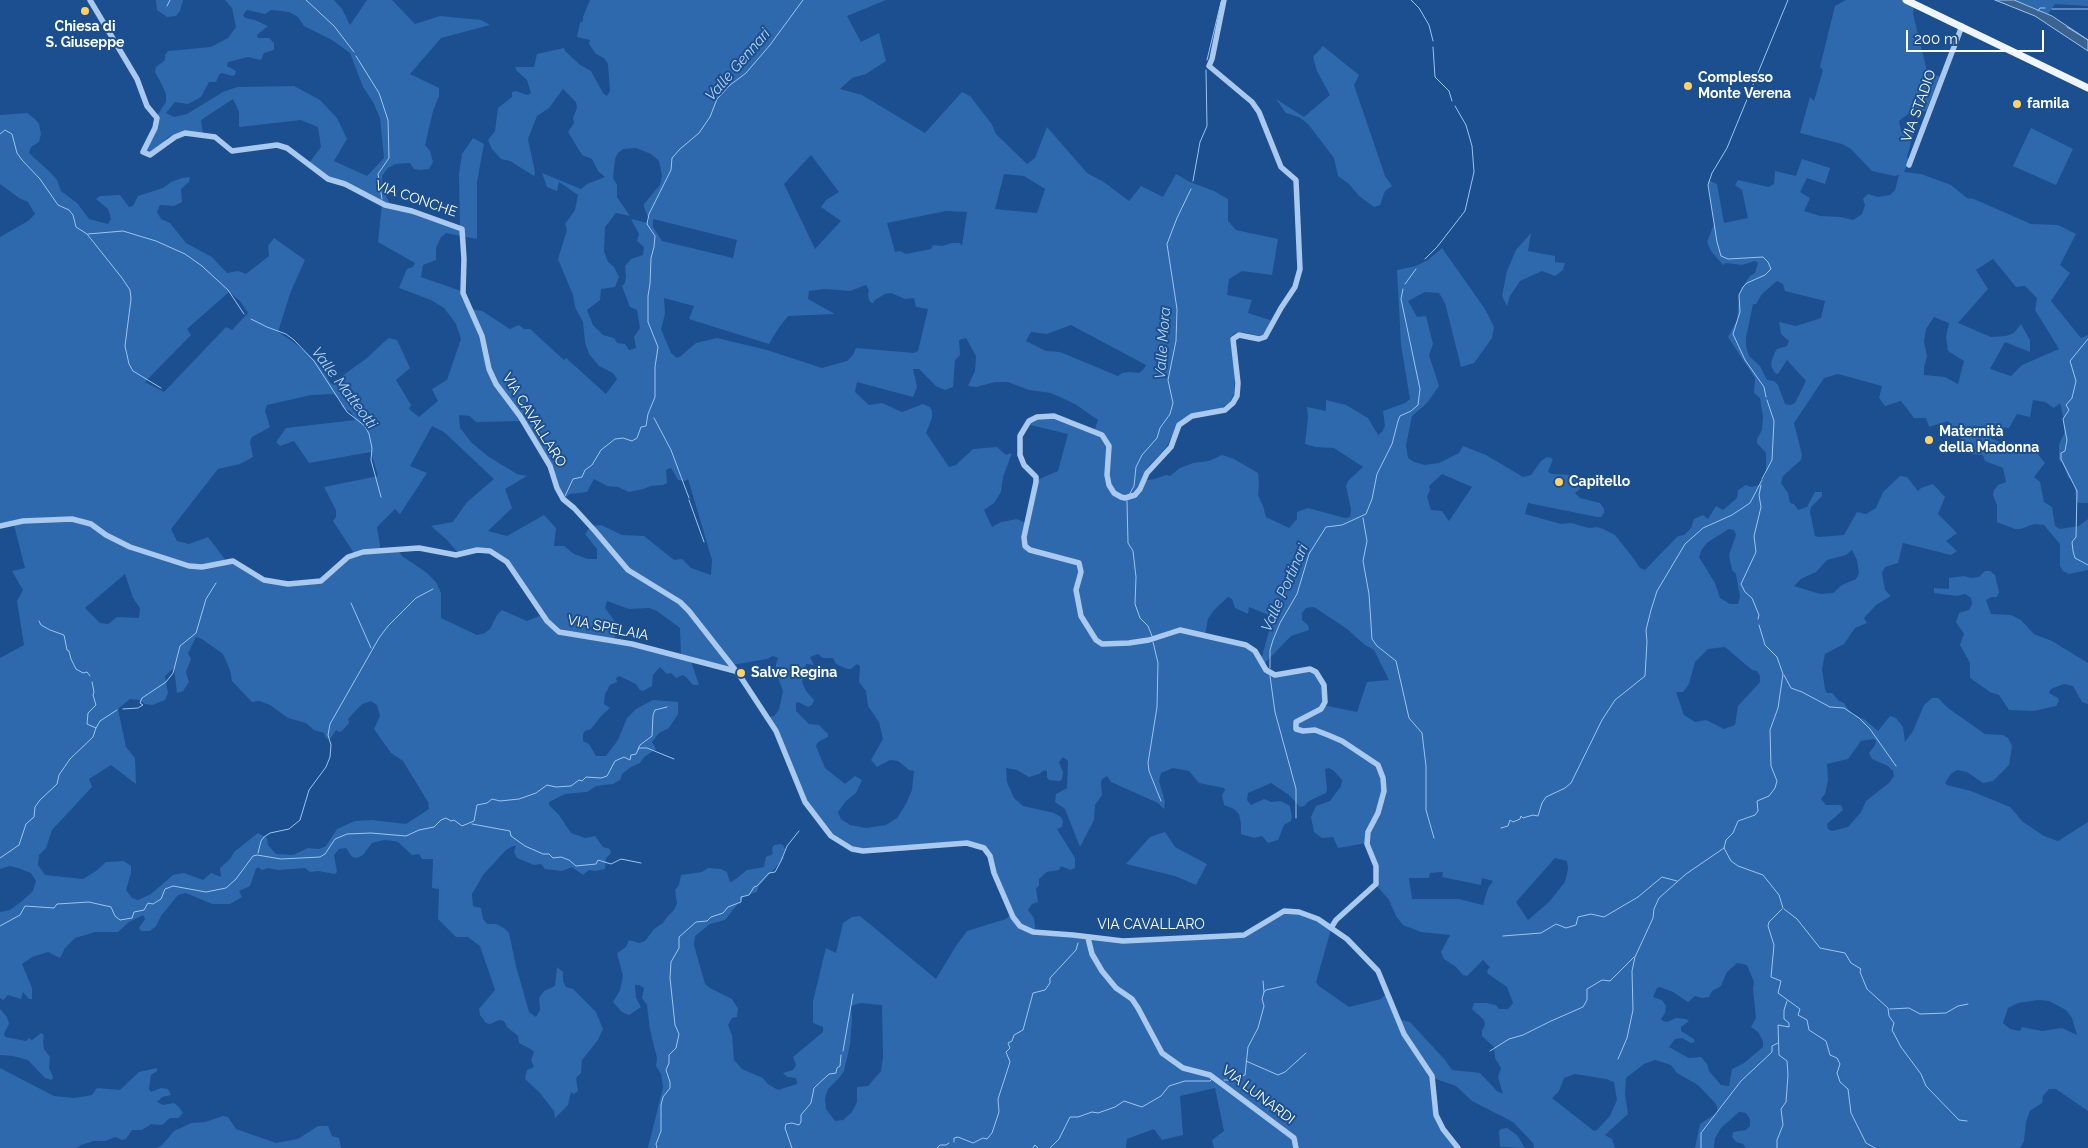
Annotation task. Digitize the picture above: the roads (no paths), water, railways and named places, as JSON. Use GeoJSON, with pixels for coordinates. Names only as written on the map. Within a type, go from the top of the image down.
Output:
{"type":"FeatureCollection","features":[{"type":"Feature","properties":{"kind":"main road"},"geometry":{"type":"LineString","coordinates":[[1906,0],[2088,88]]}},
{"type":"Feature","properties":{"kind":"street","name":"VIA CONCHE"},"geometry":{"type":"LineString","coordinates":[[90,0],[137,79],[147,106],[157,118],[155,128],[143,152],[150,154],[175,136],[185,133],[215,137],[232,151],[277,145],[287,148],[328,179],[345,184],[385,204],[412,211],[462,229]]}},
{"type":"Feature","properties":{"kind":"street"},"geometry":{"type":"LineString","coordinates":[[1224,0],[1212,60],[1209,66],[1252,102],[1281,167],[1296,180],[1300,269],[1295,287],[1265,337],[1259,339],[1240,334],[1233,339],[1238,383],[1233,403],[1225,410],[1192,416],[1179,425],[1171,447],[1147,472],[1140,489],[1135,495],[1121,497],[1114,493],[1109,485],[1107,475],[1109,446],[1102,435],[1054,416],[1029,421],[1022,430],[1019,442],[1020,455],[1024,465],[1036,477],[1024,537],[1026,546],[1033,551],[1078,564],[1081,572],[1076,590],[1081,616],[1096,640],[1102,644],[1148,640],[1180,630],[1246,645],[1256,651],[1266,670],[1275,675],[1310,669],[1316,672],[1326,693],[1325,702],[1321,709],[1296,722],[1296,729],[1303,731],[1315,730],[1328,734],[1378,765],[1384,791],[1378,813],[1368,832],[1367,844],[1376,866],[1376,884],[1336,920],[1331,928]]}},
{"type":"Feature","properties":{"kind":"street","name":"VIA STADIO"},"geometry":{"type":"LineString","coordinates":[[1909,165],[1962,26]]}},
{"type":"Feature","properties":{"kind":"street","name":"VIA CAVALLARO"},"geometry":{"type":"LineString","coordinates":[[462,229],[464,259],[463,294],[482,336],[489,369],[496,384],[520,416],[550,466],[557,488],[563,499],[574,508],[628,570],[685,606],[735,671],[776,731],[805,802],[831,836],[852,849],[863,851],[967,843],[984,848],[990,856],[994,872],[1013,917],[1020,926],[1033,932],[1123,941],[1244,935],[1284,910],[1298,912],[1318,919],[1347,939],[1378,971],[1404,1034],[1432,1076],[1436,1115],[1443,1129],[1458,1148]]}},
{"type":"Feature","properties":{"kind":"street","name":"VIA SPELAIA"},"geometry":{"type":"LineString","coordinates":[[0,526],[23,521],[72,519],[91,524],[106,535],[130,547],[171,560],[202,567],[234,562],[264,580],[288,584],[321,581],[348,557],[358,552],[419,548],[456,555],[477,550],[490,550],[507,562],[547,621],[559,632],[638,646],[735,671]]}},
{"type":"Feature","properties":{"kind":"street","name":"VIA LUNARDI"},"geometry":{"type":"LineString","coordinates":[[1088,938],[1092,954],[1102,971],[1116,988],[1132,999],[1162,1052],[1183,1068],[1210,1075],[1294,1138],[1296,1148]]}},
{"type":"Feature","properties":{"kind":"waterway"},"geometry":{"type":"LineString","coordinates":[[167,6],[170,0]]}},
{"type":"Feature","properties":{"kind":"waterway"},"geometry":{"type":"LineString","coordinates":[[306,0],[334,26],[354,52]]}},
{"type":"Feature","properties":{"kind":"waterway","name":"Valle Gennari"},"geometry":{"type":"LineString","coordinates":[[565,496],[573,479],[582,477],[585,470],[592,465],[601,450],[615,439],[623,438],[632,441],[637,438],[641,427],[646,426],[648,414],[655,397],[655,367],[658,347],[648,322],[651,258],[655,236],[647,224],[649,214],[671,170],[672,158],[699,133],[710,117],[717,99],[730,85],[746,73],[770,45],[803,0]]}},
{"type":"Feature","properties":{"kind":"waterway","name":"Valle Portinari"},"geometry":{"type":"LineString","coordinates":[[1411,0],[1419,8],[1429,25],[1433,41]]}},
{"type":"Feature","properties":{"kind":"waterway"},"geometry":{"type":"LineString","coordinates":[[1766,397],[1764,387],[1745,360],[1733,334],[1740,312],[1739,295],[1743,287],[1747,283],[1765,275],[1771,269],[1763,257],[1728,259],[1721,256],[1708,185],[1712,173],[1727,148],[1788,0]]}},
{"type":"Feature","properties":{"kind":"waterway","name":"Valle Mora"},"geometry":{"type":"LineString","coordinates":[[1207,60],[1221,2]]}},
{"type":"Feature","properties":{"kind":"waterway"},"geometry":{"type":"LineString","coordinates":[[2038,11],[2040,8],[2045,8]]}},
{"type":"Feature","properties":{"kind":"waterway"},"geometry":{"type":"LineString","coordinates":[[2052,9],[2088,9]]}},
{"type":"Feature","properties":{"kind":"waterway"},"geometry":{"type":"LineString","coordinates":[[2067,27],[2088,40]]}},
{"type":"Feature","properties":{"kind":"waterway","name":"Valle Portinari"},"geometry":{"type":"LineString","coordinates":[[1433,47],[1435,77],[1449,91],[1452,101]]}},
{"type":"Feature","properties":{"kind":"waterway"},"geometry":{"type":"LineString","coordinates":[[356,56],[379,93],[388,120],[389,158],[378,174],[382,199]]}},
{"type":"Feature","properties":{"kind":"waterway","name":"Valle Mora"},"geometry":{"type":"LineString","coordinates":[[1193,181],[1200,142],[1207,126],[1206,70]]}},
{"type":"Feature","properties":{"kind":"waterway","name":"Valle Portinari"},"geometry":{"type":"LineString","coordinates":[[1425,259],[1437,247],[1465,211],[1474,172],[1472,146],[1466,125],[1455,106]]}},
{"type":"Feature","properties":{"kind":"waterway","name":"Valle Matteotti"},"geometry":{"type":"LineString","coordinates":[[0,134],[5,130],[12,134],[17,153],[22,160],[40,179],[58,205],[69,210],[73,215],[76,227],[87,234],[130,290],[131,299],[125,346],[129,364],[133,371],[161,388]]}},
{"type":"Feature","properties":{"kind":"waterway","name":"Valle Mora"},"geometry":{"type":"LineString","coordinates":[[1129,495],[1134,486],[1136,467],[1142,455],[1157,438],[1160,428],[1170,414],[1173,403],[1168,380],[1176,341],[1177,309],[1167,244],[1191,189]]}},
{"type":"Feature","properties":{"kind":"waterway","name":"Valle Matteotti"},"geometry":{"type":"LineString","coordinates":[[88,234],[123,231],[156,241],[185,254],[202,266],[228,290],[244,314]]}},
{"type":"Feature","properties":{"kind":"waterway","name":"Valle Portinari"},"geometry":{"type":"LineString","coordinates":[[1405,284],[1416,269]]}},
{"type":"Feature","properties":{"kind":"waterway","name":"Valle Portinari"},"geometry":{"type":"LineString","coordinates":[[1270,668],[1270,650],[1273,640],[1280,623],[1297,594],[1309,554],[1326,527],[1342,525],[1366,514],[1372,499],[1377,474],[1392,444],[1400,416],[1418,405],[1420,389],[1401,299],[1403,289]]}},
{"type":"Feature","properties":{"kind":"waterway","name":"Valle Matteotti"},"geometry":{"type":"LineString","coordinates":[[251,319],[286,334],[294,340],[314,361],[347,412],[365,426],[369,434],[372,448],[371,460],[381,497]]}},
{"type":"Feature","properties":{"kind":"waterway"},"geometry":{"type":"LineString","coordinates":[[2088,339],[2070,361],[2076,381],[2072,398],[2066,405],[2069,410],[2063,419],[2067,440],[2065,451],[2061,453],[2061,459],[2077,491],[2076,537],[2072,542],[2073,551],[2075,558],[2088,565]]}},
{"type":"Feature","properties":{"kind":"waterway"},"geometry":{"type":"LineString","coordinates":[[1762,479],[1772,460],[1774,421],[1767,400]]}},
{"type":"Feature","properties":{"kind":"waterway"},"geometry":{"type":"LineString","coordinates":[[654,418],[671,450],[689,498]]}},
{"type":"Feature","properties":{"kind":"waterway"},"geometry":{"type":"LineString","coordinates":[[1501,828],[1508,826],[1510,820],[1513,822],[1520,819],[1521,816],[1523,818],[1533,815],[1538,816],[1546,797],[1571,783],[1602,720],[1615,700],[1645,676],[1646,630],[1651,610],[1657,591],[1685,544],[1703,528],[1732,515],[1750,503],[1762,480]]}},
{"type":"Feature","properties":{"kind":"waterway"},"geometry":{"type":"LineString","coordinates":[[1758,619],[1759,615],[1752,598],[1745,592],[1741,584],[1756,552],[1754,536],[1761,507],[1759,495],[1761,485]]}},
{"type":"Feature","properties":{"kind":"waterway"},"geometry":{"type":"LineString","coordinates":[[689,500],[704,542]]}},
{"type":"Feature","properties":{"kind":"waterway","name":"Valle Mora"},"geometry":{"type":"LineString","coordinates":[[1127,501],[1128,543],[1133,551],[1136,577],[1135,604],[1140,618],[1148,626],[1152,636]]}},
{"type":"Feature","properties":{"kind":"waterway","name":"Valle Portinari"},"geometry":{"type":"LineString","coordinates":[[1363,518],[1367,541],[1363,561],[1369,594],[1372,639],[1377,646],[1396,661],[1409,718],[1422,733],[1426,766],[1426,810],[1434,838]]}},
{"type":"Feature","properties":{"kind":"waterway"},"geometry":{"type":"LineString","coordinates":[[123,709],[138,708],[143,705],[140,703],[142,698],[166,682],[173,673],[180,646],[196,633],[206,599],[216,583]]}},
{"type":"Feature","properties":{"kind":"waterway"},"geometry":{"type":"LineString","coordinates":[[258,853],[264,837],[270,833],[289,829],[300,820],[309,790],[326,767],[330,757],[331,745],[328,735],[330,724],[379,638],[388,626],[416,598],[433,589]]}},
{"type":"Feature","properties":{"kind":"waterway"},"geometry":{"type":"LineString","coordinates":[[351,603],[371,648]]}},
{"type":"Feature","properties":{"kind":"waterway"},"geometry":{"type":"LineString","coordinates":[[39,621],[41,625],[64,635],[67,650],[76,669],[83,673],[87,672],[90,676]]}},
{"type":"Feature","properties":{"kind":"waterway"},"geometry":{"type":"LineString","coordinates":[[1759,625],[1765,645],[1777,657],[1783,674],[1778,708],[1770,730],[1771,766],[1777,781],[1775,788],[1769,796],[1757,801],[1758,811],[1755,815],[1738,821],[1733,833],[1726,840],[1724,848],[1731,861],[1738,866],[1763,875],[1779,895],[1783,908]]}},
{"type":"Feature","properties":{"kind":"waterway","name":"Valle Mora"},"geometry":{"type":"LineString","coordinates":[[1153,642],[1158,663],[1157,707],[1148,763],[1149,771],[1161,801]]}},
{"type":"Feature","properties":{"kind":"waterway"},"geometry":{"type":"LineString","coordinates":[[1784,675],[1791,688],[1830,707],[1844,708],[1859,718],[1870,729],[1896,766]]}},
{"type":"Feature","properties":{"kind":"waterway","name":"Valle Portinari"},"geometry":{"type":"LineString","coordinates":[[1270,676],[1275,712],[1296,789],[1296,818]]}},
{"type":"Feature","properties":{"kind":"waterway"},"geometry":{"type":"LineString","coordinates":[[0,858],[19,845],[26,824],[34,817],[35,807],[57,784],[59,775],[70,759],[93,737],[96,728],[87,724],[88,713],[96,705],[92,682]]}},
{"type":"Feature","properties":{"kind":"waterway"},"geometry":{"type":"LineString","coordinates":[[638,749],[640,745],[652,736],[655,710],[667,707]]}},
{"type":"Feature","properties":{"kind":"waterway"},"geometry":{"type":"LineString","coordinates":[[96,728],[100,721],[117,710]]}},
{"type":"Feature","properties":{"kind":"waterway"},"geometry":{"type":"LineString","coordinates":[[0,926],[20,915],[25,906],[54,908],[57,904],[89,902],[111,907],[115,916],[120,920],[132,918],[134,912],[144,910],[148,903],[153,904],[161,899],[165,889],[173,886],[206,892],[226,888],[236,879],[253,856],[281,859],[320,857],[325,854],[335,839],[347,834],[371,833],[406,836],[419,830],[434,827],[446,818],[451,821],[454,820],[462,826],[474,821],[477,805],[487,803],[492,799],[500,801],[519,799],[536,793],[547,785],[556,787],[571,786],[586,777],[601,778],[607,776],[615,761],[624,757],[630,760],[631,755],[636,754],[639,748],[647,748],[674,759]]}},
{"type":"Feature","properties":{"kind":"waterway"},"geometry":{"type":"LineString","coordinates":[[472,824],[510,831],[511,836],[525,846],[543,854],[549,854],[553,858],[561,857],[569,860],[576,866],[596,864],[598,860],[611,864],[621,859],[641,863]]}},
{"type":"Feature","properties":{"kind":"waterway"},"geometry":{"type":"LineString","coordinates":[[657,1148],[656,1144],[661,1131],[661,1105],[663,1097],[670,1088],[666,1070],[669,1063],[669,1055],[676,1048],[679,1034],[675,1025],[670,978],[671,962],[679,948],[679,937],[696,922],[707,921],[711,917],[723,913],[728,907],[741,902],[741,897],[749,895],[754,887],[769,873],[775,872],[787,846],[799,831]]}},
{"type":"Feature","properties":{"kind":"waterway"},"geometry":{"type":"LineString","coordinates":[[1618,1059],[1627,1038],[1633,1010],[1632,971],[1635,957],[1653,918],[1654,909],[1659,898],[1686,874],[1724,848]]}},
{"type":"Feature","properties":{"kind":"waterway"},"geometry":{"type":"LineString","coordinates":[[1503,936],[1541,933],[1556,924],[1566,928],[1576,925],[1578,917],[1591,914],[1604,917],[1638,897],[1662,877],[1677,881]]}},
{"type":"Feature","properties":{"kind":"waterway"},"geometry":{"type":"LineString","coordinates":[[1782,909],[1769,922],[1768,926],[1774,945],[1771,977],[1781,981],[1778,993],[1800,1009],[1798,1015],[1807,1020],[1809,1030],[1826,1041],[1830,1055],[1837,1058],[1840,1064],[1837,1073],[1840,1082],[1848,1089],[1851,1113],[1866,1143],[1875,1148]]}},
{"type":"Feature","properties":{"kind":"waterway"},"geometry":{"type":"LineString","coordinates":[[1784,909],[1797,919],[1820,948],[1845,953],[1851,963],[1861,969],[1860,972],[1867,989],[1888,1008],[1889,1016],[1894,1023],[1892,1030],[1901,1047],[1921,1074],[1926,1086],[1959,1120],[1967,1121]]}},
{"type":"Feature","properties":{"kind":"waterway"},"geometry":{"type":"LineString","coordinates":[[954,1142],[954,1138],[958,1137],[973,1143],[983,1138],[987,1139],[992,1133],[999,1112],[998,1099],[1010,1062],[1006,1052],[1010,1048],[1008,1043],[1012,1041],[1014,1035],[1023,1030],[1033,993],[1045,990],[1050,983],[1050,978],[1076,950],[1078,943]]}},
{"type":"Feature","properties":{"kind":"waterway"},"geometry":{"type":"LineString","coordinates":[[1490,1051],[1509,1039],[1523,1035],[1583,1007],[1587,1000],[1587,989],[1602,980],[1610,981],[1634,957]]}},
{"type":"Feature","properties":{"kind":"waterway"},"geometry":{"type":"LineString","coordinates":[[1263,981],[1264,992]]}},
{"type":"Feature","properties":{"kind":"waterway"},"geometry":{"type":"LineString","coordinates":[[1224,1080],[1245,1075],[1248,1047],[1258,1028],[1264,1006],[1262,999],[1264,992],[1284,986]]}},
{"type":"Feature","properties":{"kind":"waterway"},"geometry":{"type":"LineString","coordinates":[[843,1051],[853,994]]}},
{"type":"Feature","properties":{"kind":"waterway"},"geometry":{"type":"LineString","coordinates":[[1777,1148],[1777,1140],[1783,1125],[1781,1109],[1786,1102],[1788,1075],[1787,1061],[1779,1055],[1778,1025],[1789,1027],[1789,1023],[1784,1019],[1787,1001]]}},
{"type":"Feature","properties":{"kind":"waterway"},"geometry":{"type":"LineString","coordinates":[[1890,1009],[1909,1008],[1920,1014],[1946,1013],[1958,1006],[1968,1004]]}},
{"type":"Feature","properties":{"kind":"waterway"},"geometry":{"type":"LineString","coordinates":[[1701,1148],[1701,1133],[1741,1081],[1772,1052],[1772,1046],[1778,1043]]}},
{"type":"Feature","properties":{"kind":"waterway"},"geometry":{"type":"LineString","coordinates":[[1246,1061],[1278,1075],[1285,1072],[1306,1053]]}},
{"type":"Feature","properties":{"kind":"waterway"},"geometry":{"type":"LineString","coordinates":[[792,1148],[785,1128],[786,1124],[799,1125],[801,1115],[811,1103],[814,1088],[829,1074],[836,1073],[837,1068],[840,1066],[841,1055]]}},
{"type":"Feature","properties":{"kind":"waterway"},"geometry":{"type":"LineString","coordinates":[[1050,1148],[1059,1139],[1070,1117],[1078,1117],[1092,1112],[1098,1113],[1115,1107],[1124,1101],[1142,1107],[1161,1096],[1169,1086],[1185,1081],[1210,1081],[1212,1079]]}},
{"type":"Feature","properties":{"kind":"waterway"},"geometry":{"type":"LineString","coordinates":[[937,1148],[940,1145],[949,1143]]}},
{"type":"Feature","properties":{"kind":"waterway"},"geometry":{"type":"LineString","coordinates":[[1033,1148],[1035,1145],[1038,1148]]}},
{"type":"Feature","properties":{"kind":"place","name":"Chiesa di S. Giuseppe"},"geometry":{"type":"Point","coordinates":[85,11]}},
{"type":"Feature","properties":{"kind":"place","name":"Complesso Monte Verena"},"geometry":{"type":"Point","coordinates":[1688,86]}},
{"type":"Feature","properties":{"kind":"place","name":"famila"},"geometry":{"type":"Point","coordinates":[2017,104]}},
{"type":"Feature","properties":{"kind":"place","name":"Maternità della Madonna"},"geometry":{"type":"Point","coordinates":[1929,440]}},
{"type":"Feature","properties":{"kind":"place","name":"Capitello"},"geometry":{"type":"Point","coordinates":[1559,482]}},
{"type":"Feature","properties":{"kind":"place","name":"Salve Regina"},"geometry":{"type":"Point","coordinates":[741,673]}}]}
